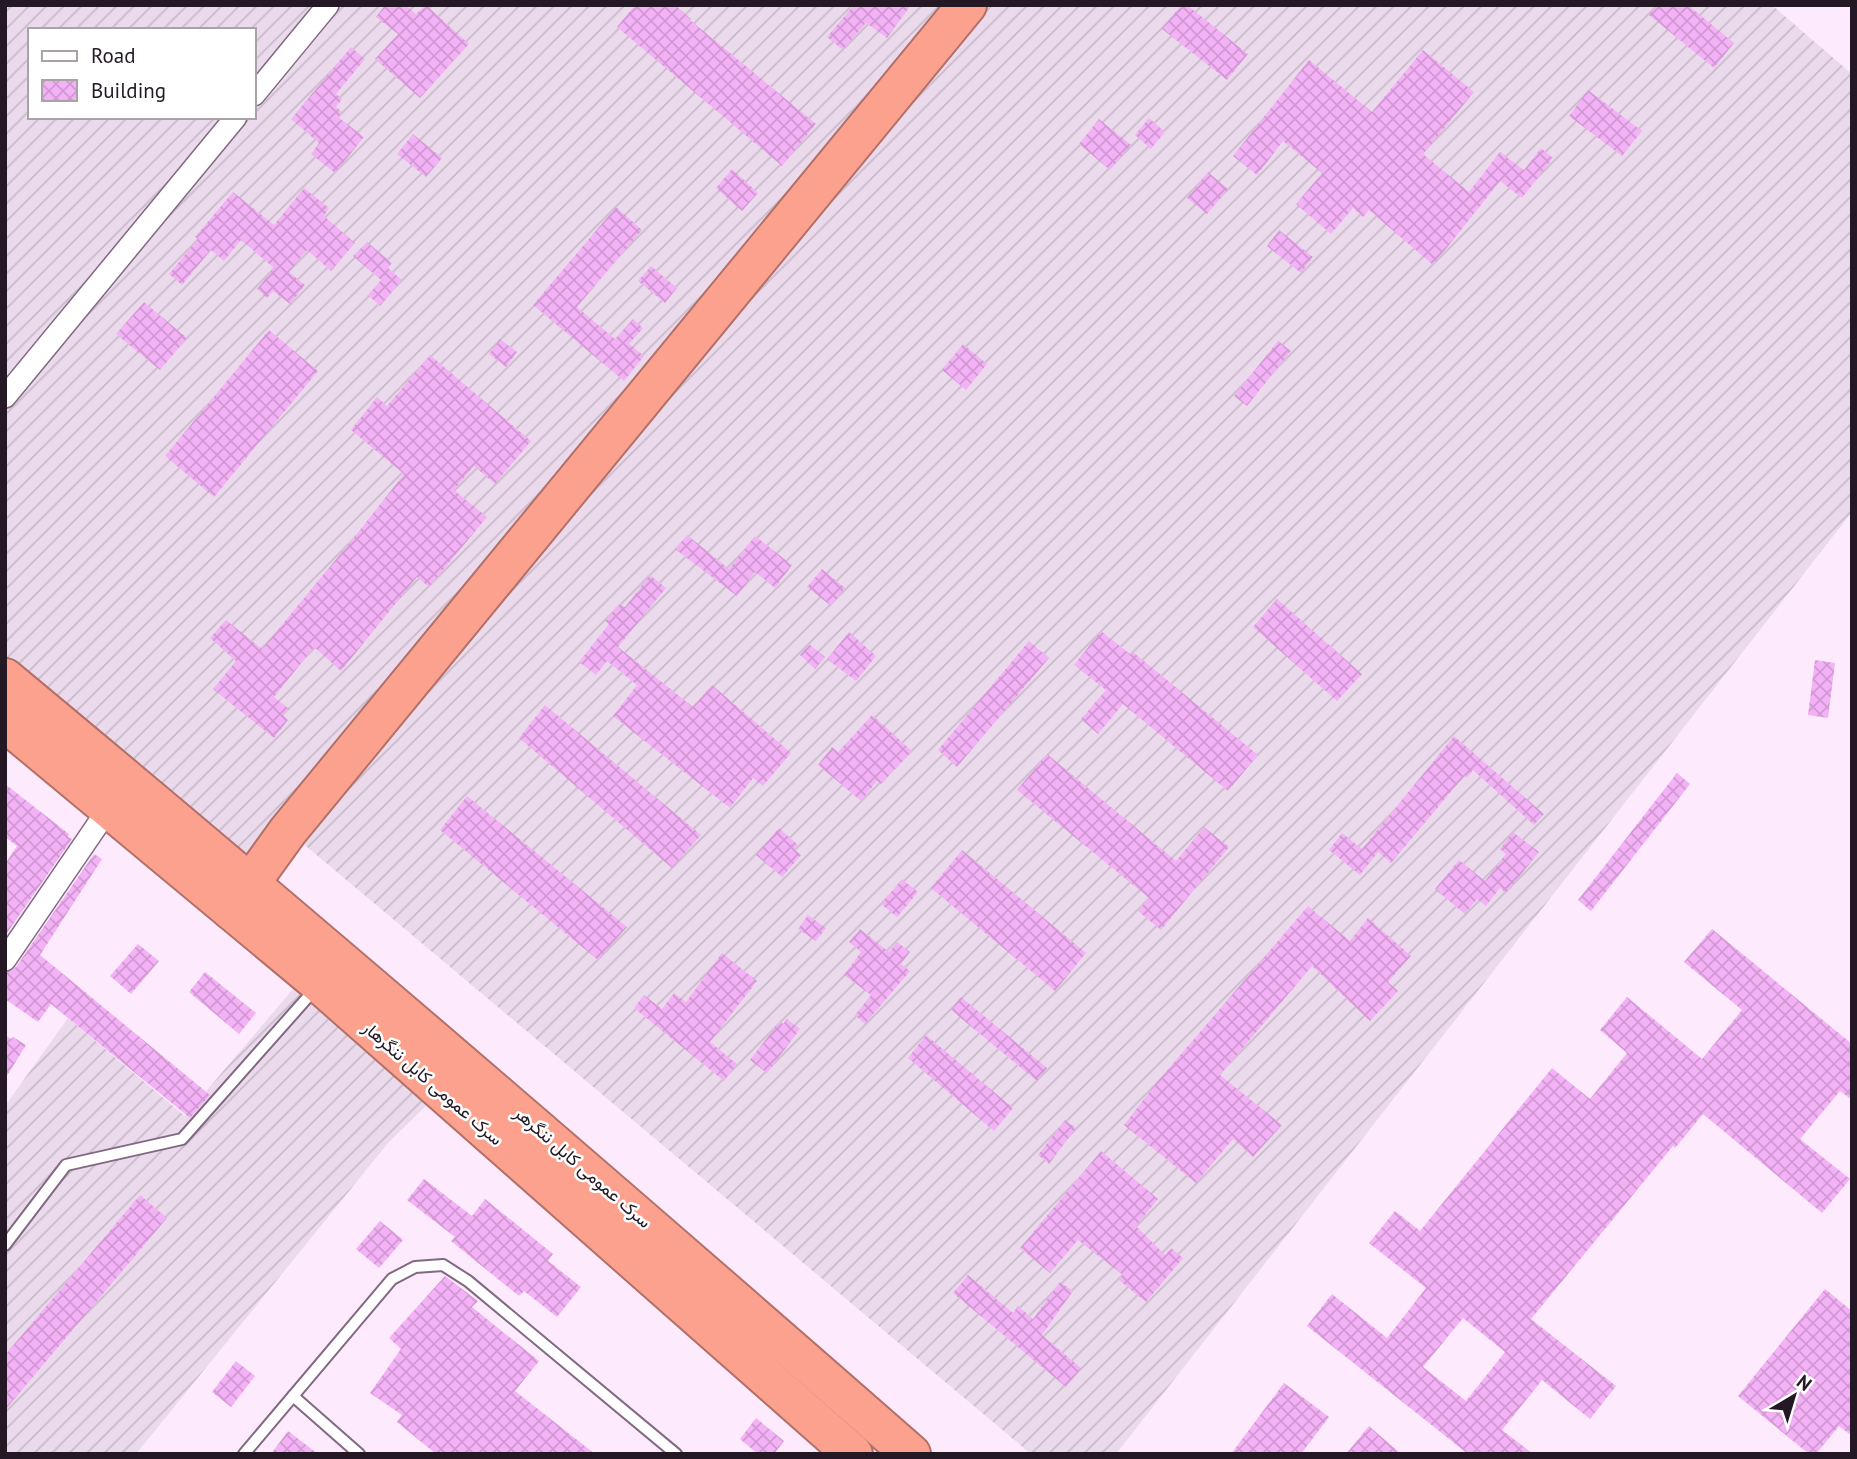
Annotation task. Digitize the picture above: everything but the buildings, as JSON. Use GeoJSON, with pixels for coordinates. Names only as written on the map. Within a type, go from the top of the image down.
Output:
{"type":"FeatureCollection","features":[{"type":"Feature","properties":{"kind":"highway"},"geometry":{"type":"LineString","coordinates":[[241,896],[288,831],[967,5]]}},
{"type":"Feature","properties":{"kind":"highway","name":"سرک عمومی کابل ننگرهار"},"geometry":{"type":"LineString","coordinates":[[5,678],[241,896],[320,984],[853,1454]]}},
{"type":"Feature","properties":{"kind":"highway","name":"سرک عمومی کابل ننگرهار"},"geometry":{"type":"LineString","coordinates":[[9,732],[109,808],[241,896]]}},
{"type":"Feature","properties":{"kind":"highway","name":"سرک عمومی کابل ننگرهر"},"geometry":{"type":"LineString","coordinates":[[241,896],[583,1166],[911,1454]]}},
{"type":"Feature","properties":{"kind":"street"},"geometry":{"type":"LineString","coordinates":[[256,93],[328,5]]}},
{"type":"Feature","properties":{"kind":"street"},"geometry":{"type":"LineString","coordinates":[[5,397],[234,119]]}},
{"type":"Feature","properties":{"kind":"street"},"geometry":{"type":"LineString","coordinates":[[5,960],[109,808]]}},
{"type":"Feature","properties":{"kind":"lane"},"geometry":{"type":"LineString","coordinates":[[5,1245],[66,1164],[182,1139],[320,984]]}},
{"type":"Feature","properties":{"kind":"lane"},"geometry":{"type":"LineString","coordinates":[[244,1454],[392,1279],[415,1267],[443,1265],[468,1281],[676,1454]]}},
{"type":"Feature","properties":{"kind":"lane"},"geometry":{"type":"LineString","coordinates":[[293,1396],[359,1454]]}},
{"type":"Feature","properties":{"kind":"shaded area"},"geometry":{"type":"Polygon","coordinates":[[[5,5],[1772,5],[1852,74],[1852,512],[1116,1454],[1031,1454],[288,831],[252,882],[5,678],[5,5]]]}},
{"type":"Feature","properties":{"kind":"shaded area"},"geometry":{"type":"Polygon","coordinates":[[[299,982],[439,1093],[388,1143],[136,1454],[5,1454],[5,1106],[68,1018],[185,1116],[299,982]]]}}]}
